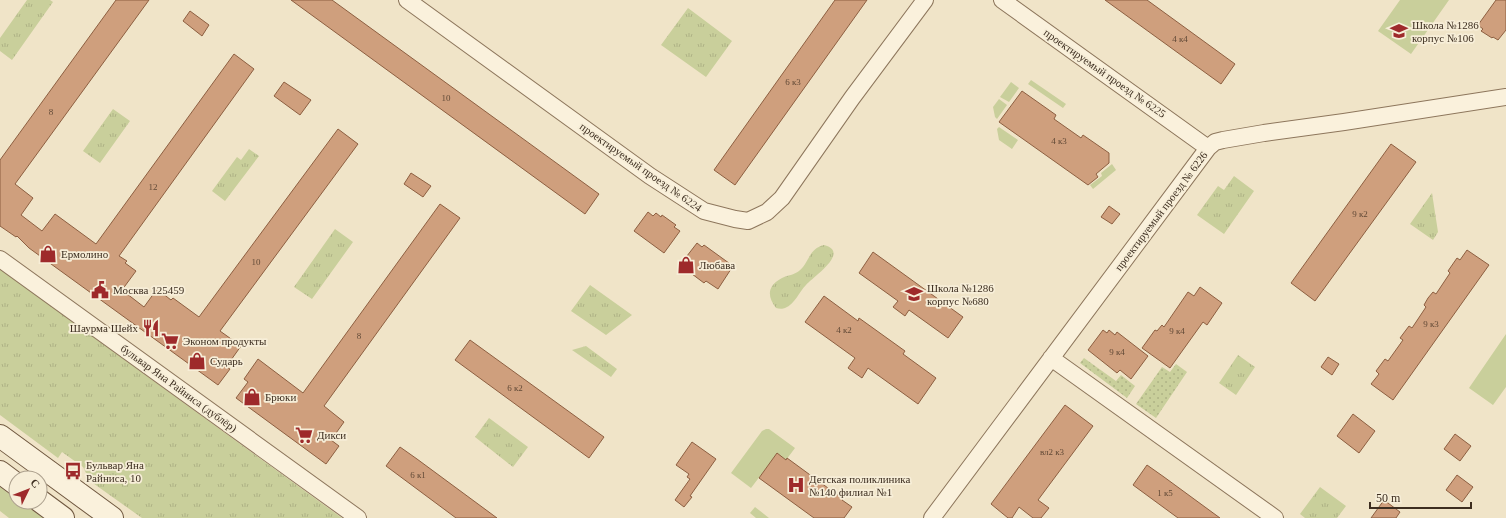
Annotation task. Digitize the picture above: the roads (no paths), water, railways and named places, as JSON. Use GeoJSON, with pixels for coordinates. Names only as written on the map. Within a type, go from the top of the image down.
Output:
{"type":"FeatureCollection","features":[{"type":"Feature","properties":{"kind":"main road"},"geometry":{"type":"LineString","coordinates":[[0,436],[112,518]]}},
{"type":"Feature","properties":{"kind":"main road"},"geometry":{"type":"LineString","coordinates":[[48,507],[63,518]]}},
{"type":"Feature","properties":{"kind":"street","name":"проектируемый проезд № 6224"},"geometry":{"type":"LineString","coordinates":[[407,0],[650,176],[704,211],[748,221],[767,212],[782,198],[852,98],[925,0]]}},
{"type":"Feature","properties":{"kind":"street","name":"проектируемый проезд № 6225"},"geometry":{"type":"LineString","coordinates":[[1002,0],[1208,148]]}},
{"type":"Feature","properties":{"kind":"street","name":"проектируемый проезд № 6226"},"geometry":{"type":"LineString","coordinates":[[932,518],[1208,148],[1215,142],[1264,133],[1506,97]]}},
{"type":"Feature","properties":{"kind":"street","name":"бульвар Яна Райниса (дублёр)"},"geometry":{"type":"LineString","coordinates":[[0,259],[358,518]]}},
{"type":"Feature","properties":{"kind":"street"},"geometry":{"type":"LineString","coordinates":[[1051,358],[1275,518]]}},
{"type":"Feature","properties":{"kind":"place","name":"Школа №1286 корпус №106"},"geometry":{"type":"Point","coordinates":[1399,31]}},
{"type":"Feature","properties":{"kind":"place","name":"Ермолино"},"geometry":{"type":"Point","coordinates":[48,254]}},
{"type":"Feature","properties":{"kind":"place","name":"Любава"},"geometry":{"type":"Point","coordinates":[686,265]}},
{"type":"Feature","properties":{"kind":"place","name":"Москва 125459"},"geometry":{"type":"Point","coordinates":[100,290]}},
{"type":"Feature","properties":{"kind":"place","name":"Школа №1286 корпус №680"},"geometry":{"type":"Point","coordinates":[914,294]}},
{"type":"Feature","properties":{"kind":"place","name":"Шаурма Шейх"},"geometry":{"type":"Point","coordinates":[151,328]}},
{"type":"Feature","properties":{"kind":"place","name":"Эконом продукты"},"geometry":{"type":"Point","coordinates":[170,341]}},
{"type":"Feature","properties":{"kind":"place","name":"Сударь"},"geometry":{"type":"Point","coordinates":[197,361]}},
{"type":"Feature","properties":{"kind":"place","name":"Брюки"},"geometry":{"type":"Point","coordinates":[252,397]}},
{"type":"Feature","properties":{"kind":"place","name":"Дикси"},"geometry":{"type":"Point","coordinates":[304,435]}},
{"type":"Feature","properties":{"kind":"place","name":"Бульвар Яна Райниса, 10"},"geometry":{"type":"Point","coordinates":[73,471]}},
{"type":"Feature","properties":{"kind":"place","name":"Детская поликлиника №140 филиал №1"},"geometry":{"type":"Point","coordinates":[796,485]}}]}
